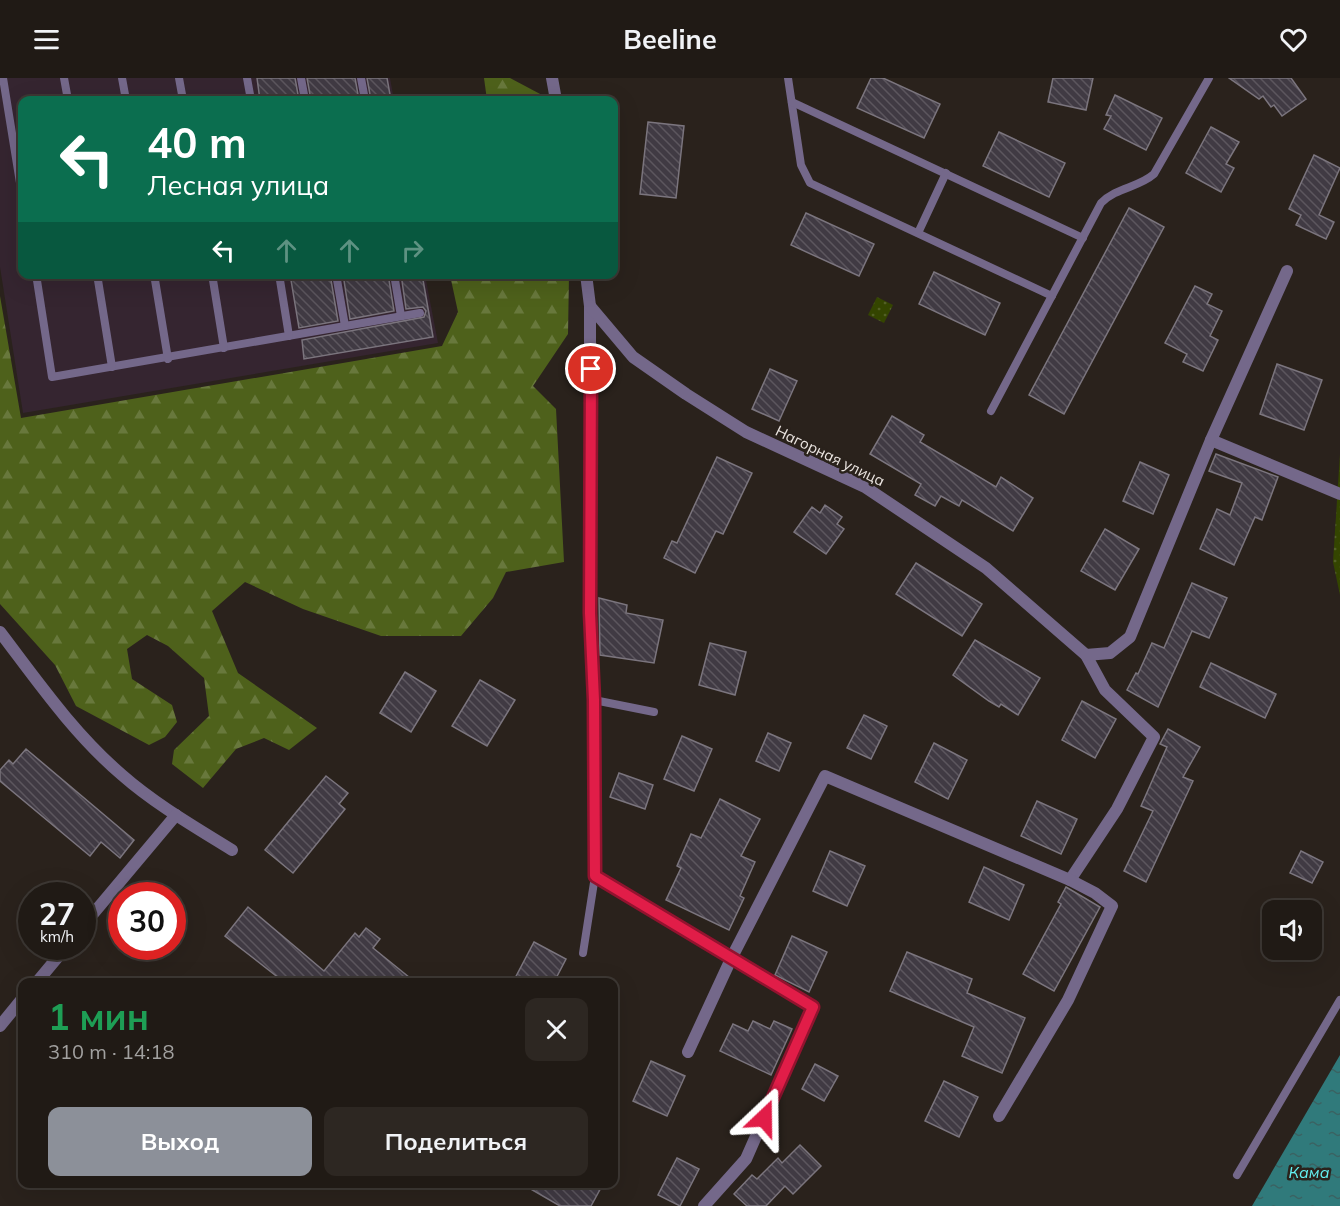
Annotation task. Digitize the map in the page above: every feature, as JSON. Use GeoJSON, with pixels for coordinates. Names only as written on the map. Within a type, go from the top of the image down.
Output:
{"type":"FeatureCollection","features":[{"type":"Feature","properties":{"kind":"street"},"geometry":{"type":"LineString","coordinates":[[552,78],[555,96]]}},
{"type":"Feature","properties":{"kind":"street"},"geometry":{"type":"LineString","coordinates":[[1086,655],[1110,653],[1130,637],[1211,440],[1287,271]]}},
{"type":"Feature","properties":{"kind":"street"},"geometry":{"type":"LineString","coordinates":[[587,279],[590,306],[590,613],[594,700],[595,876],[813,1007],[746,1159],[704,1206]]}},
{"type":"Feature","properties":{"kind":"street","name":"Нагорная улица"},"geometry":{"type":"LineString","coordinates":[[590,306],[633,357],[746,432],[864,487],[986,568],[1086,655],[1105,690],[1154,737],[1117,809],[1070,880]]}},
{"type":"Feature","properties":{"kind":"street"},"geometry":{"type":"LineString","coordinates":[[1211,440],[1340,494]]}},
{"type":"Feature","properties":{"kind":"street"},"geometry":{"type":"LineString","coordinates":[[0,632],[61,714],[122,775],[176,815],[232,850]]}},
{"type":"Feature","properties":{"kind":"street"},"geometry":{"type":"LineString","coordinates":[[688,1052],[731,959],[825,776],[1070,880],[1095,893],[1112,906],[1068,1000],[999,1116]]}},
{"type":"Feature","properties":{"kind":"street"},"geometry":{"type":"LineString","coordinates":[[96,910],[176,815]]}},
{"type":"Feature","properties":{"kind":"street"},"geometry":{"type":"LineString","coordinates":[[40,978],[55,960]]}},
{"type":"Feature","properties":{"kind":"street"},"geometry":{"type":"LineString","coordinates":[[0,1026],[18,1004]]}},
{"type":"Feature","properties":{"kind":"lane"},"geometry":{"type":"LineString","coordinates":[[3,78],[18,170]]}},
{"type":"Feature","properties":{"kind":"lane"},"geometry":{"type":"LineString","coordinates":[[64,78],[67,96]]}},
{"type":"Feature","properties":{"kind":"lane"},"geometry":{"type":"LineString","coordinates":[[122,78],[125,96]]}},
{"type":"Feature","properties":{"kind":"lane"},"geometry":{"type":"LineString","coordinates":[[179,78],[182,96]]}},
{"type":"Feature","properties":{"kind":"lane"},"geometry":{"type":"LineString","coordinates":[[247,78],[250,96]]}},
{"type":"Feature","properties":{"kind":"lane"},"geometry":{"type":"LineString","coordinates":[[301,78],[304,96]]}},
{"type":"Feature","properties":{"kind":"lane"},"geometry":{"type":"LineString","coordinates":[[361,78],[364,96]]}},
{"type":"Feature","properties":{"kind":"lane"},"geometry":{"type":"LineString","coordinates":[[788,78],[801,165],[810,183],[1052,296]]}},
{"type":"Feature","properties":{"kind":"lane"},"geometry":{"type":"LineString","coordinates":[[991,411],[1101,203],[1109,195],[1148,179],[1154,174],[1209,78]]}},
{"type":"Feature","properties":{"kind":"lane"},"geometry":{"type":"LineString","coordinates":[[792,102],[1083,238]]}},
{"type":"Feature","properties":{"kind":"lane"},"geometry":{"type":"LineString","coordinates":[[918,233],[946,173]]}},
{"type":"Feature","properties":{"kind":"lane"},"geometry":{"type":"LineString","coordinates":[[37,279],[52,377],[420,313]]}},
{"type":"Feature","properties":{"kind":"lane"},"geometry":{"type":"LineString","coordinates":[[98,279],[112,368]]}},
{"type":"Feature","properties":{"kind":"lane"},"geometry":{"type":"LineString","coordinates":[[155,279],[168,358]]}},
{"type":"Feature","properties":{"kind":"lane"},"geometry":{"type":"LineString","coordinates":[[213,279],[224,348]]}},
{"type":"Feature","properties":{"kind":"lane"},"geometry":{"type":"LineString","coordinates":[[280,279],[289,336]]}},
{"type":"Feature","properties":{"kind":"lane"},"geometry":{"type":"LineString","coordinates":[[337,279],[345,326]]}},
{"type":"Feature","properties":{"kind":"lane"},"geometry":{"type":"LineString","coordinates":[[395,279],[400,316]]}},
{"type":"Feature","properties":{"kind":"lane"},"geometry":{"type":"LineString","coordinates":[[594,700],[654,712]]}},
{"type":"Feature","properties":{"kind":"lane"},"geometry":{"type":"LineString","coordinates":[[583,952],[595,876]]}},
{"type":"Feature","properties":{"kind":"lane"},"geometry":{"type":"LineString","coordinates":[[1237,1175],[1340,1000]]}},
{"type":"Feature","properties":{"kind":"shaded area"},"geometry":{"type":"Polygon","coordinates":[[[0,78],[390,78],[393,96],[18,96],[18,279],[426,279],[438,343],[23,413],[0,267],[0,78]]]}},
{"type":"Feature","properties":{"kind":"green space"},"geometry":{"type":"Polygon","coordinates":[[[484,78],[510,78],[542,95],[542,96],[486,96],[484,78]]]}},
{"type":"Feature","properties":{"kind":"green space"},"geometry":{"type":"Polygon","coordinates":[[[451,279],[569,279],[568,334],[533,386],[556,409],[564,562],[506,572],[493,598],[461,636],[381,636],[303,609],[245,582],[212,611],[238,673],[317,728],[289,750],[264,738],[236,749],[203,788],[172,764],[174,750],[209,716],[204,678],[168,646],[147,635],[127,649],[132,679],[172,705],[177,722],[165,737],[149,745],[76,706],[55,665],[0,604],[0,296],[21,418],[442,346],[458,312],[451,279]]]}},
{"type":"Feature","properties":{"kind":"green space"},"geometry":{"type":"Polygon","coordinates":[[[877,297],[893,305],[884,323],[868,315],[877,297]]]}},
{"type":"Feature","properties":{"kind":"green space"},"geometry":{"type":"Polygon","coordinates":[[[1340,454],[1340,595],[1333,562],[1340,454]]]}},
{"type":"Feature","properties":{"kind":"water","name":"Кама"},"geometry":{"type":"Polygon","coordinates":[[[1340,1055],[1340,1206],[1252,1206],[1340,1055]]]}},
{"type":"Feature","properties":{"kind":"building"},"geometry":{"type":"Polygon","coordinates":[[[257,78],[295,78],[298,96],[259,96],[257,78]]]}},
{"type":"Feature","properties":{"kind":"building"},"geometry":{"type":"Polygon","coordinates":[[[307,78],[355,78],[358,96],[310,96],[307,78]]]}},
{"type":"Feature","properties":{"kind":"building"},"geometry":{"type":"Polygon","coordinates":[[[367,78],[387,78],[390,96],[370,96],[367,78]]]}},
{"type":"Feature","properties":{"kind":"building"},"geometry":{"type":"Polygon","coordinates":[[[871,78],[883,78],[940,104],[924,138],[857,108],[871,78]]]}},
{"type":"Feature","properties":{"kind":"building"},"geometry":{"type":"Polygon","coordinates":[[[1053,78],[1093,78],[1086,110],[1048,102],[1053,78]]]}},
{"type":"Feature","properties":{"kind":"building"},"geometry":{"type":"Polygon","coordinates":[[[1229,78],[1291,78],[1306,99],[1282,116],[1263,96],[1259,99],[1229,78]]]}},
{"type":"Feature","properties":{"kind":"building"},"geometry":{"type":"Polygon","coordinates":[[[1115,95],[1162,118],[1146,150],[1104,129],[1111,116],[1106,115],[1115,95]]]}},
{"type":"Feature","properties":{"kind":"building"},"geometry":{"type":"Polygon","coordinates":[[[648,122],[684,126],[676,198],[640,194],[648,122]]]}},
{"type":"Feature","properties":{"kind":"building"},"geometry":{"type":"Polygon","coordinates":[[[1211,127],[1239,142],[1226,164],[1234,168],[1221,192],[1186,173],[1211,127]]]}},
{"type":"Feature","properties":{"kind":"building"},"geometry":{"type":"Polygon","coordinates":[[[999,132],[1065,163],[1049,197],[983,166],[999,132]]]}},
{"type":"Feature","properties":{"kind":"building"},"geometry":{"type":"Polygon","coordinates":[[[1314,155],[1340,168],[1319,215],[1334,222],[1326,239],[1296,225],[1301,215],[1289,209],[1314,155]]]}},
{"type":"Feature","properties":{"kind":"building"},"geometry":{"type":"Polygon","coordinates":[[[1129,208],[1164,227],[1064,414],[1029,395],[1129,208]]]}},
{"type":"Feature","properties":{"kind":"building"},"geometry":{"type":"Polygon","coordinates":[[[806,213],[874,244],[859,276],[791,245],[806,213]]]}},
{"type":"Feature","properties":{"kind":"building"},"geometry":{"type":"Polygon","coordinates":[[[934,272],[1000,303],[985,335],[919,304],[934,272]]]}},
{"type":"Feature","properties":{"kind":"building"},"geometry":{"type":"Polygon","coordinates":[[[291,279],[331,279],[338,321],[299,328],[291,279]]]}},
{"type":"Feature","properties":{"kind":"building"},"geometry":{"type":"Polygon","coordinates":[[[344,279],[389,279],[394,311],[350,319],[344,279]]]}},
{"type":"Feature","properties":{"kind":"building"},"geometry":{"type":"Polygon","coordinates":[[[402,279],[423,279],[433,337],[304,359],[302,340],[424,317],[426,311],[423,307],[406,309],[402,279]]]}},
{"type":"Feature","properties":{"kind":"building"},"geometry":{"type":"Polygon","coordinates":[[[1195,286],[1212,294],[1207,304],[1222,311],[1210,336],[1218,340],[1203,371],[1183,362],[1187,354],[1165,343],[1195,286]]]}},
{"type":"Feature","properties":{"kind":"building"},"geometry":{"type":"Polygon","coordinates":[[[1277,364],[1322,380],[1304,430],[1260,414],[1277,364]]]}},
{"type":"Feature","properties":{"kind":"building"},"geometry":{"type":"Polygon","coordinates":[[[770,369],[797,381],[779,421],[752,409],[770,369]]]}},
{"type":"Feature","properties":{"kind":"building"},"geometry":{"type":"Polygon","coordinates":[[[892,416],[924,435],[920,442],[996,487],[1001,477],[1033,498],[1013,531],[962,500],[959,506],[941,496],[935,506],[915,495],[921,484],[870,454],[892,416]]]}},
{"type":"Feature","properties":{"kind":"building"},"geometry":{"type":"Polygon","coordinates":[[[1216,454],[1278,477],[1262,520],[1255,517],[1234,565],[1200,549],[1217,509],[1230,515],[1242,483],[1209,471],[1216,454]]]}},
{"type":"Feature","properties":{"kind":"building"},"geometry":{"type":"Polygon","coordinates":[[[717,457],[752,473],[723,534],[716,531],[695,573],[664,558],[672,541],[677,543],[717,457]]]}},
{"type":"Feature","properties":{"kind":"building"},"geometry":{"type":"Polygon","coordinates":[[[1140,462],[1169,475],[1153,514],[1123,501],[1140,462]]]}},
{"type":"Feature","properties":{"kind":"building"},"geometry":{"type":"Polygon","coordinates":[[[825,505],[842,517],[837,524],[844,529],[826,554],[794,532],[812,507],[820,513],[825,505]]]}},
{"type":"Feature","properties":{"kind":"building"},"geometry":{"type":"Polygon","coordinates":[[[1105,529],[1139,549],[1115,590],[1081,571],[1105,529]]]}},
{"type":"Feature","properties":{"kind":"building"},"geometry":{"type":"Polygon","coordinates":[[[916,563],[982,604],[962,636],[896,594],[916,563]]]}},
{"type":"Feature","properties":{"kind":"building"},"geometry":{"type":"Polygon","coordinates":[[[1192,583],[1227,598],[1209,638],[1192,631],[1158,707],[1127,690],[1136,673],[1138,674],[1152,643],[1164,648],[1192,583]]]}},
{"type":"Feature","properties":{"kind":"building"},"geometry":{"type":"Polygon","coordinates":[[[599,598],[627,605],[626,613],[663,620],[654,663],[600,655],[599,598]]]}},
{"type":"Feature","properties":{"kind":"building"},"geometry":{"type":"Polygon","coordinates":[[[975,640],[1040,678],[1018,715],[1001,704],[999,707],[989,701],[953,675],[975,640]]]}},
{"type":"Feature","properties":{"kind":"building"},"geometry":{"type":"Polygon","coordinates":[[[710,643],[746,652],[735,695],[699,685],[710,643]]]}},
{"type":"Feature","properties":{"kind":"building"},"geometry":{"type":"Polygon","coordinates":[[[1211,663],[1276,694],[1265,718],[1200,687],[1211,663]]]}},
{"type":"Feature","properties":{"kind":"building"},"geometry":{"type":"Polygon","coordinates":[[[405,672],[436,691],[411,732],[380,713],[405,672]]]}},
{"type":"Feature","properties":{"kind":"building"},"geometry":{"type":"Polygon","coordinates":[[[480,680],[515,700],[487,746],[452,726],[480,680]]]}},
{"type":"Feature","properties":{"kind":"building"},"geometry":{"type":"Polygon","coordinates":[[[1082,701],[1116,719],[1095,758],[1062,740],[1082,701]]]}},
{"type":"Feature","properties":{"kind":"building"},"geometry":{"type":"Polygon","coordinates":[[[864,715],[887,726],[871,759],[847,748],[864,715]]]}},
{"type":"Feature","properties":{"kind":"building"},"geometry":{"type":"Polygon","coordinates":[[[1168,729],[1200,747],[1183,777],[1193,781],[1146,882],[1124,871],[1153,811],[1141,806],[1167,747],[1160,744],[1168,729]]]}},
{"type":"Feature","properties":{"kind":"building"},"geometry":{"type":"Polygon","coordinates":[[[768,733],[791,743],[779,771],[756,761],[768,733]]]}},
{"type":"Feature","properties":{"kind":"building"},"geometry":{"type":"Polygon","coordinates":[[[682,736],[712,749],[694,791],[664,779],[682,736]]]}},
{"type":"Feature","properties":{"kind":"building"},"geometry":{"type":"Polygon","coordinates":[[[934,743],[967,760],[948,799],[915,782],[934,743]]]}},
{"type":"Feature","properties":{"kind":"building"},"geometry":{"type":"Polygon","coordinates":[[[26,749],[134,840],[120,858],[101,842],[90,856],[0,781],[0,770],[9,760],[13,764],[26,749]]]}},
{"type":"Feature","properties":{"kind":"building"},"geometry":{"type":"Polygon","coordinates":[[[619,773],[653,785],[645,809],[610,797],[619,773]]]}},
{"type":"Feature","properties":{"kind":"building"},"geometry":{"type":"Polygon","coordinates":[[[326,776],[348,793],[339,804],[345,809],[293,873],[265,850],[326,776]]]}},
{"type":"Feature","properties":{"kind":"building"},"geometry":{"type":"Polygon","coordinates":[[[720,799],[760,819],[741,856],[755,862],[740,896],[744,898],[729,930],[666,900],[681,868],[677,866],[691,834],[701,838],[720,799]]]}},
{"type":"Feature","properties":{"kind":"building"},"geometry":{"type":"Polygon","coordinates":[[[1037,801],[1077,819],[1061,854],[1021,836],[1037,801]]]}},
{"type":"Feature","properties":{"kind":"building"},"geometry":{"type":"Polygon","coordinates":[[[830,851],[865,866],[847,906],[813,891],[830,851]]]}},
{"type":"Feature","properties":{"kind":"building"},"geometry":{"type":"Polygon","coordinates":[[[1301,851],[1323,862],[1312,883],[1290,873],[1301,851]]]}},
{"type":"Feature","properties":{"kind":"building"},"geometry":{"type":"Polygon","coordinates":[[[984,867],[1024,885],[1009,920],[969,902],[984,867]]]}},
{"type":"Feature","properties":{"kind":"building"},"geometry":{"type":"Polygon","coordinates":[[[1066,887],[1100,907],[1054,991],[1023,974],[1061,904],[1058,902],[1066,887]]]}},
{"type":"Feature","properties":{"kind":"building"},"geometry":{"type":"Polygon","coordinates":[[[248,907],[324,971],[355,933],[359,937],[366,928],[380,939],[373,948],[410,978],[279,978],[225,936],[248,907]]]}},
{"type":"Feature","properties":{"kind":"building"},"geometry":{"type":"Polygon","coordinates":[[[792,936],[827,952],[809,992],[775,975],[792,936]]]}},
{"type":"Feature","properties":{"kind":"building"},"geometry":{"type":"Polygon","coordinates":[[[534,942],[566,959],[556,978],[515,978],[534,942]]]}},
{"type":"Feature","properties":{"kind":"building"},"geometry":{"type":"Polygon","coordinates":[[[907,952],[972,979],[967,993],[1025,1018],[1002,1073],[962,1056],[974,1027],[890,991],[907,952]]]}},
{"type":"Feature","properties":{"kind":"building"},"geometry":{"type":"Polygon","coordinates":[[[753,1021],[770,1029],[774,1021],[792,1029],[771,1075],[720,1051],[733,1024],[748,1031],[753,1021]]]}},
{"type":"Feature","properties":{"kind":"building"},"geometry":{"type":"Polygon","coordinates":[[[651,1061],[685,1076],[667,1116],[633,1101],[651,1061]]]}},
{"type":"Feature","properties":{"kind":"building"},"geometry":{"type":"Polygon","coordinates":[[[815,1064],[838,1076],[824,1101],[802,1089],[815,1064]]]}},
{"type":"Feature","properties":{"kind":"building"},"geometry":{"type":"Polygon","coordinates":[[[944,1081],[978,1097],[959,1137],[925,1121],[944,1081]]]}},
{"type":"Feature","properties":{"kind":"building"},"geometry":{"type":"Polygon","coordinates":[[[800,1145],[821,1166],[793,1194],[785,1186],[766,1206],[747,1206],[734,1194],[752,1175],[757,1179],[778,1158],[782,1163],[800,1145]]]}},
{"type":"Feature","properties":{"kind":"building"},"geometry":{"type":"Polygon","coordinates":[[[677,1158],[699,1169],[680,1206],[658,1195],[677,1158]]]}},
{"type":"Feature","properties":{"kind":"building"},"geometry":{"type":"Polygon","coordinates":[[[529,1188],[601,1188],[591,1206],[560,1206],[529,1188]]]}},
{"type":"Feature","properties":{"kind":"route"},"geometry":{"type":"LineString","coordinates":[[591,369],[590,613],[594,700],[595,876],[813,1007],[764,1118]]}}]}
